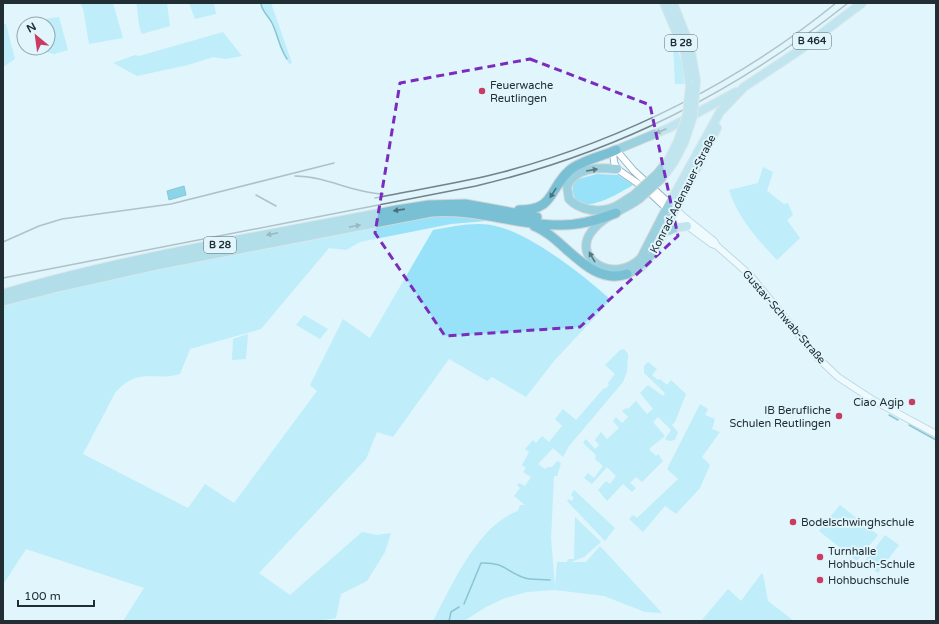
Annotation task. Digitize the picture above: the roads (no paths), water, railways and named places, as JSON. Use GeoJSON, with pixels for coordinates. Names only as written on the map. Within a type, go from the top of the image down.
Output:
{"type":"FeatureCollection","features":[{"type":"Feature","properties":{"kind":"highway","name":"B 464"},"geometry":{"type":"LineString","coordinates":[[509,212],[529,210],[544,204],[550,199],[569,171],[615,151]]}},
{"type":"Feature","properties":{"kind":"highway","name":"B 28"},"geometry":{"type":"LineString","coordinates":[[3,294],[57,279],[155,258],[397,210],[434,205],[465,204],[539,218],[566,219],[614,210]]}},
{"type":"Feature","properties":{"kind":"highway","name":"B 28"},"geometry":{"type":"LineString","coordinates":[[3,302],[67,284],[156,265],[420,214],[440,211],[470,212],[519,221],[548,224],[568,224],[594,220],[614,210]]}},
{"type":"Feature","properties":{"kind":"highway"},"geometry":{"type":"LineString","coordinates":[[519,221],[549,233],[586,266],[598,273],[611,276],[626,271]]}},
{"type":"Feature","properties":{"kind":"main road","name":"B 28"},"geometry":{"type":"LineString","coordinates":[[664,3],[685,53],[693,84]]}},
{"type":"Feature","properties":{"kind":"main road","name":"B 28"},"geometry":{"type":"LineString","coordinates":[[614,210],[636,197],[660,176],[669,159],[681,142],[693,84],[695,64],[689,42],[673,3]]}},
{"type":"Feature","properties":{"kind":"main road","name":"Konrad-Adenauer-Straße"},"geometry":{"type":"LineString","coordinates":[[626,271],[638,262],[644,254],[671,208],[720,112],[744,87],[797,52],[862,3]]}},
{"type":"Feature","properties":{"kind":"main road","name":"B 464"},"geometry":{"type":"LineString","coordinates":[[615,151],[676,124],[744,87]]}},
{"type":"Feature","properties":{"kind":"main road"},"geometry":{"type":"LineString","coordinates":[[614,210],[580,208],[569,199],[566,192],[567,186],[575,175],[581,172],[601,168],[617,169]]}},
{"type":"Feature","properties":{"kind":"main road","name":"Konrad-Adenauer-Straße"},"geometry":{"type":"LineString","coordinates":[[626,271],[645,264],[653,254],[663,233],[671,208]]}},
{"type":"Feature","properties":{"kind":"main road"},"geometry":{"type":"LineString","coordinates":[[614,210],[592,231],[588,240],[588,250],[591,259],[600,267],[626,271]]}},
{"type":"Feature","properties":{"kind":"main road"},"geometry":{"type":"LineString","coordinates":[[663,233],[674,228],[687,226]]}},
{"type":"Feature","properties":{"kind":"street"},"geometry":{"type":"LineString","coordinates":[[615,151],[614,162],[617,169],[671,208]]}},
{"type":"Feature","properties":{"kind":"street"},"geometry":{"type":"LineString","coordinates":[[615,151],[671,208]]}},
{"type":"Feature","properties":{"kind":"street","name":"Gustav-Schwab-Straße"},"geometry":{"type":"LineString","coordinates":[[671,208],[687,226],[717,246]]}},
{"type":"Feature","properties":{"kind":"street","name":"Gustav-Schwab-Straße"},"geometry":{"type":"LineString","coordinates":[[671,208],[714,241],[717,246],[750,275],[817,357],[838,377],[873,400],[936,434]]}},
{"type":"Feature","properties":{"kind":"waterway"},"geometry":{"type":"LineString","coordinates":[[261,3],[262,9],[271,20],[282,50],[287,59]]}},
{"type":"Feature","properties":{"kind":"waterway"},"geometry":{"type":"LineString","coordinates":[[889,415],[898,420]]}},
{"type":"Feature","properties":{"kind":"waterway"},"geometry":{"type":"LineString","coordinates":[[909,425],[936,440]]}},
{"type":"Feature","properties":{"kind":"waterway"},"geometry":{"type":"LineString","coordinates":[[464,604],[481,563],[495,564],[527,579],[550,580]]}},
{"type":"Feature","properties":{"kind":"waterway"},"geometry":{"type":"LineString","coordinates":[[449,621],[451,612],[459,607]]}},
{"type":"Feature","properties":{"kind":"railway"},"geometry":{"type":"LineString","coordinates":[[375,198],[455,183],[503,172],[548,159],[636,125],[720,83],[799,32],[836,3]]}},
{"type":"Feature","properties":{"kind":"railway"},"geometry":{"type":"LineString","coordinates":[[3,278],[476,186],[528,172],[577,156],[626,137],[672,116],[718,91],[762,64],[806,35],[848,3]]}},
{"type":"Feature","properties":{"kind":"railway"},"geometry":{"type":"LineString","coordinates":[[3,242],[39,226],[62,219],[171,204],[334,163]]}},
{"type":"Feature","properties":{"kind":"railway"},"geometry":{"type":"LineString","coordinates":[[295,176],[317,179],[361,191],[383,194]]}},
{"type":"Feature","properties":{"kind":"railway"},"geometry":{"type":"LineString","coordinates":[[256,195],[276,206]]}},
{"type":"Feature","properties":{"kind":"place","name":"Feuerwache Reutlingen"},"geometry":{"type":"Point","coordinates":[482,91]}},
{"type":"Feature","properties":{"kind":"place","name":"Ciao Agip"},"geometry":{"type":"Point","coordinates":[912,402]}},
{"type":"Feature","properties":{"kind":"place","name":"IB Berufliche Schulen Reutlingen"},"geometry":{"type":"Point","coordinates":[839,416]}},
{"type":"Feature","properties":{"kind":"place","name":"Bodelschwinghschule"},"geometry":{"type":"Point","coordinates":[793,522]}},
{"type":"Feature","properties":{"kind":"place","name":"Turnhalle Hohbuch-Schule"},"geometry":{"type":"Point","coordinates":[820,557]}},
{"type":"Feature","properties":{"kind":"place","name":"Hohbuchschule"},"geometry":{"type":"Point","coordinates":[820,580]}}]}
